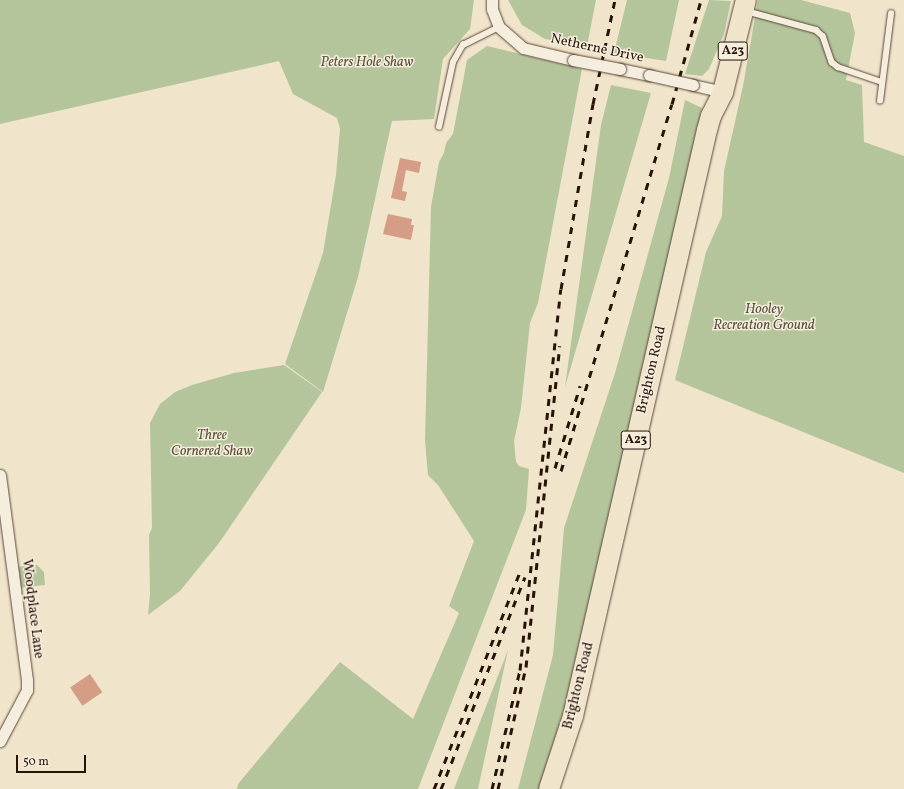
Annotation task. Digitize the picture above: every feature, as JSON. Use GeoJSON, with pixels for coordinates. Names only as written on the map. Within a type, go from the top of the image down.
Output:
{"type":"FeatureCollection","features":[{"type":"Feature","properties":{"kind":"highway","name":"Brighton Road"},"geometry":{"type":"LineString","coordinates":[[549,789],[572,716],[707,130],[711,116],[723,92],[745,5]]}},
{"type":"Feature","properties":{"kind":"highway","name":"Brighton Road"},"geometry":{"type":"LineString","coordinates":[[564,789],[584,719],[724,118],[723,92]]}},
{"type":"Feature","properties":{"kind":"street","name":"Netherne Drive"},"geometry":{"type":"LineString","coordinates":[[492,0],[492,9],[499,27],[523,48],[723,92]]}},
{"type":"Feature","properties":{"kind":"street","name":"Woodplace Lane"},"geometry":{"type":"LineString","coordinates":[[0,475],[27,690],[0,741]]}},
{"type":"Feature","properties":{"kind":"lane"},"geometry":{"type":"LineString","coordinates":[[745,5],[816,30],[823,36],[832,62],[838,67],[882,82]]}},
{"type":"Feature","properties":{"kind":"lane"},"geometry":{"type":"LineString","coordinates":[[880,101],[892,14]]}},
{"type":"Feature","properties":{"kind":"lane"},"geometry":{"type":"LineString","coordinates":[[439,127],[453,62],[463,45],[499,27]]}},
{"type":"Feature","properties":{"kind":"green space","name":"Peters Hole Shaw"},"geometry":{"type":"Polygon","coordinates":[[[0,0],[474,0],[470,29],[443,59],[434,119],[392,121],[358,277],[323,392],[285,364],[323,253],[336,175],[340,129],[337,118],[293,94],[279,61],[0,124],[0,0]]]}},
{"type":"Feature","properties":{"kind":"green space"},"geometry":{"type":"Polygon","coordinates":[[[508,0],[596,0],[587,46],[545,39],[522,25],[508,0]]]}},
{"type":"Feature","properties":{"kind":"green space"},"geometry":{"type":"Polygon","coordinates":[[[627,0],[679,0],[666,61],[614,53],[627,0]]]}},
{"type":"Feature","properties":{"kind":"green space"},"geometry":{"type":"Polygon","coordinates":[[[709,0],[731,1],[724,34],[709,69],[702,76],[685,74],[709,0]]]}},
{"type":"Feature","properties":{"kind":"green space","name":"Hooley Recreation Ground"},"geometry":{"type":"Polygon","coordinates":[[[758,0],[801,0],[850,13],[855,33],[846,80],[862,85],[864,142],[904,156],[904,473],[675,380],[706,252],[722,216],[724,171],[743,86],[758,0]]]}},
{"type":"Feature","properties":{"kind":"green space"},"geometry":{"type":"Polygon","coordinates":[[[487,46],[582,69],[538,303],[530,323],[521,408],[514,441],[516,462],[519,466],[529,469],[526,510],[418,789],[237,789],[238,784],[340,662],[413,719],[459,613],[449,606],[474,541],[438,485],[428,475],[425,440],[431,207],[439,162],[444,153],[446,143],[453,134],[467,60],[487,46]]]}},
{"type":"Feature","properties":{"kind":"green space"},"geometry":{"type":"Polygon","coordinates":[[[611,85],[651,93],[565,387],[601,125],[611,85]]]}},
{"type":"Feature","properties":{"kind":"green space"},"geometry":{"type":"Polygon","coordinates":[[[685,100],[702,108],[567,713],[542,789],[518,789],[553,655],[564,528],[615,373],[669,178],[685,100]]]}},
{"type":"Feature","properties":{"kind":"green space","name":"Three Cornered Shaw"},"geometry":{"type":"Polygon","coordinates":[[[284,365],[322,392],[219,543],[180,591],[148,615],[150,594],[149,535],[152,528],[150,423],[160,404],[175,392],[192,385],[234,373],[284,365]]]}},
{"type":"Feature","properties":{"kind":"green space"},"geometry":{"type":"Polygon","coordinates":[[[37,565],[44,572],[45,585],[18,588],[15,567],[37,565]]]}},
{"type":"Feature","properties":{"kind":"green space"},"geometry":{"type":"Polygon","coordinates":[[[508,650],[478,789],[454,789],[508,650]]]}},
{"type":"Feature","properties":{"kind":"building"},"geometry":{"type":"Polygon","coordinates":[[[400,158],[421,162],[419,173],[406,170],[402,191],[407,192],[405,201],[391,198],[400,158]]]}},
{"type":"Feature","properties":{"kind":"building"},"geometry":{"type":"Polygon","coordinates":[[[388,214],[412,219],[411,225],[414,225],[411,240],[383,234],[388,214]]]}},
{"type":"Feature","properties":{"kind":"building"},"geometry":{"type":"Polygon","coordinates":[[[90,674],[102,692],[82,706],[70,687],[90,674]]]}},
{"type":"Feature","properties":{"kind":"railway"},"geometry":{"type":"LineString","coordinates":[[492,789],[520,670],[561,289],[593,104],[615,0]]}},
{"type":"Feature","properties":{"kind":"railway"},"geometry":{"type":"LineString","coordinates":[[561,471],[672,104],[701,0]]}},
{"type":"Feature","properties":{"kind":"railway"},"geometry":{"type":"LineString","coordinates":[[498,789],[526,667],[560,346]]}},
{"type":"Feature","properties":{"kind":"railway"},"geometry":{"type":"LineString","coordinates":[[555,468],[580,386]]}},
{"type":"Feature","properties":{"kind":"railway"},"geometry":{"type":"LineString","coordinates":[[434,789],[519,574]]}},
{"type":"Feature","properties":{"kind":"railway"},"geometry":{"type":"LineString","coordinates":[[441,789],[525,577]]}}]}
